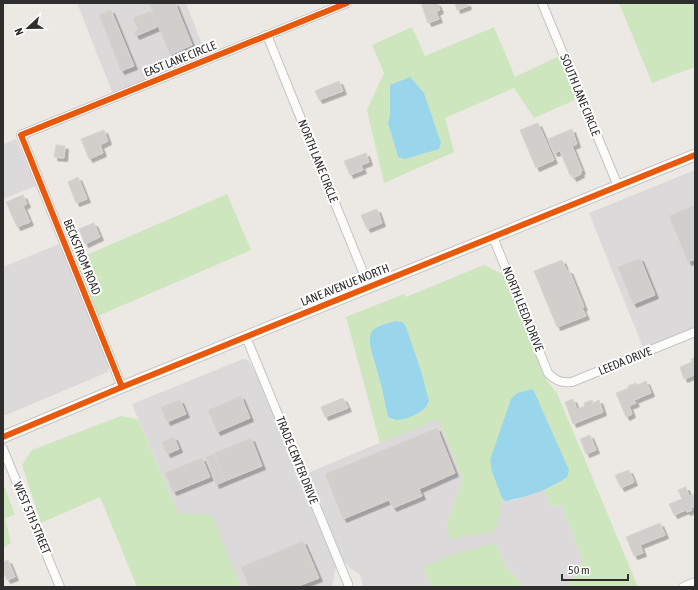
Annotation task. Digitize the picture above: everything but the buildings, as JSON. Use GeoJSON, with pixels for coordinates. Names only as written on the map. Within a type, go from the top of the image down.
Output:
{"type":"FeatureCollection","features":[{"type":"Feature","properties":{"kind":"main road","name":"LANE AVENUE NORTH"},"geometry":{"type":"LineString","coordinates":[[3,437],[695,155]]}},
{"type":"Feature","properties":{"kind":"street","name":"EAST LANE CIRCLE"},"geometry":{"type":"LineString","coordinates":[[21,135],[347,3]]}},
{"type":"Feature","properties":{"kind":"street","name":"SOUTH LANE CIRCLE"},"geometry":{"type":"LineString","coordinates":[[542,3],[618,186]]}},
{"type":"Feature","properties":{"kind":"street","name":"NORTH LANE CIRCLE"},"geometry":{"type":"LineString","coordinates":[[267,36],[369,287]]}},
{"type":"Feature","properties":{"kind":"street","name":"BECKSTROM ROAD"},"geometry":{"type":"LineString","coordinates":[[21,135],[122,388]]}},
{"type":"Feature","properties":{"kind":"street","name":"NORTH LEEDA DRIVE"},"geometry":{"type":"LineString","coordinates":[[493,237],[548,373],[554,380]]}},
{"type":"Feature","properties":{"kind":"street","name":"LEEDA DRIVE"},"geometry":{"type":"LineString","coordinates":[[554,380],[562,383],[572,382],[695,332]]}},
{"type":"Feature","properties":{"kind":"street","name":"TRADE CENTER DRIVE"},"geometry":{"type":"LineString","coordinates":[[246,337],[348,584]]}},
{"type":"Feature","properties":{"kind":"street","name":"WEST 5TH STREET"},"geometry":{"type":"LineString","coordinates":[[3,448],[60,587]]}},
{"type":"Feature","properties":{"kind":"street"},"geometry":{"type":"LineString","coordinates":[[683,587],[695,582]]}},
{"type":"Feature","properties":{"kind":"shaded area"},"geometry":{"type":"Polygon","coordinates":[[[77,3],[186,3],[206,55],[113,94],[77,3]]]}},
{"type":"Feature","properties":{"kind":"shaded area"},"geometry":{"type":"Polygon","coordinates":[[[16,139],[36,186],[3,199],[3,144],[16,139]]]}},
{"type":"Feature","properties":{"kind":"shaded area"},"geometry":{"type":"Polygon","coordinates":[[[695,170],[695,329],[644,350],[589,213],[695,170]]]}},
{"type":"Feature","properties":{"kind":"shaded area"},"geometry":{"type":"Polygon","coordinates":[[[59,244],[108,363],[108,372],[6,415],[3,414],[3,267],[59,244]]]}},
{"type":"Feature","properties":{"kind":"shaded area"},"geometry":{"type":"Polygon","coordinates":[[[243,359],[248,360],[257,376],[336,567],[332,587],[242,587],[235,574],[178,513],[132,404],[243,359]]]}},
{"type":"Feature","properties":{"kind":"shaded area"},"geometry":{"type":"Polygon","coordinates":[[[438,418],[463,479],[446,527],[495,531],[502,498],[505,501],[516,500],[544,489],[551,507],[561,504],[583,561],[567,587],[524,587],[505,566],[496,543],[423,567],[431,587],[363,587],[360,574],[351,569],[343,560],[308,473],[438,418]]]}},
{"type":"Feature","properties":{"kind":"green space"},"geometry":{"type":"Polygon","coordinates":[[[619,3],[695,3],[695,67],[652,83],[619,3]]]}},
{"type":"Feature","properties":{"kind":"green space"},"geometry":{"type":"Polygon","coordinates":[[[412,27],[425,56],[494,27],[515,77],[559,56],[577,99],[534,118],[514,88],[445,118],[454,152],[384,183],[367,110],[384,73],[372,45],[412,27]],[[390,115],[388,123],[398,157],[390,115]]]}},
{"type":"Feature","properties":{"kind":"green space"},"geometry":{"type":"Polygon","coordinates":[[[227,194],[251,250],[98,316],[75,260],[227,194]]]}},
{"type":"Feature","properties":{"kind":"green space"},"geometry":{"type":"Polygon","coordinates":[[[484,265],[504,275],[547,381],[557,393],[638,587],[567,587],[583,561],[561,504],[551,507],[544,489],[557,484],[492,472],[502,498],[496,531],[451,539],[446,527],[463,479],[438,419],[380,443],[346,317],[404,294],[406,297],[484,265]],[[396,321],[380,326],[372,357],[379,376],[388,417],[392,420],[418,412],[426,406],[429,401],[403,322],[396,321]]]}},
{"type":"Feature","properties":{"kind":"green space"},"geometry":{"type":"Polygon","coordinates":[[[121,416],[138,419],[178,513],[212,515],[235,574],[242,587],[137,587],[100,497],[41,523],[22,465],[32,450],[121,416]]]}},
{"type":"Feature","properties":{"kind":"green space"},"geometry":{"type":"Polygon","coordinates":[[[3,483],[15,515],[5,518],[11,543],[3,548],[3,483]]]}},
{"type":"Feature","properties":{"kind":"green space"},"geometry":{"type":"Polygon","coordinates":[[[496,543],[505,566],[524,587],[431,587],[423,567],[457,553],[496,543]]]}},
{"type":"Feature","properties":{"kind":"water"},"geometry":{"type":"Polygon","coordinates":[[[410,77],[424,93],[441,143],[439,149],[405,159],[398,157],[388,123],[390,115],[390,85],[410,77]]]}},
{"type":"Feature","properties":{"kind":"water"},"geometry":{"type":"Polygon","coordinates":[[[396,321],[403,322],[406,327],[421,371],[429,401],[424,409],[416,414],[396,420],[388,417],[382,388],[370,346],[370,340],[371,334],[375,328],[396,321]]]}},
{"type":"Feature","properties":{"kind":"water"},"geometry":{"type":"Polygon","coordinates":[[[533,389],[569,470],[567,477],[545,489],[513,500],[505,501],[502,498],[492,472],[490,460],[511,399],[517,393],[533,389]]]}},
{"type":"Feature","properties":{"kind":"cycle path"},"geometry":{"type":"LineString","coordinates":[[122,387],[21,135],[347,3]]}},
{"type":"Feature","properties":{"kind":"cycle path"},"geometry":{"type":"LineString","coordinates":[[3,437],[122,387],[695,155]]}}]}
